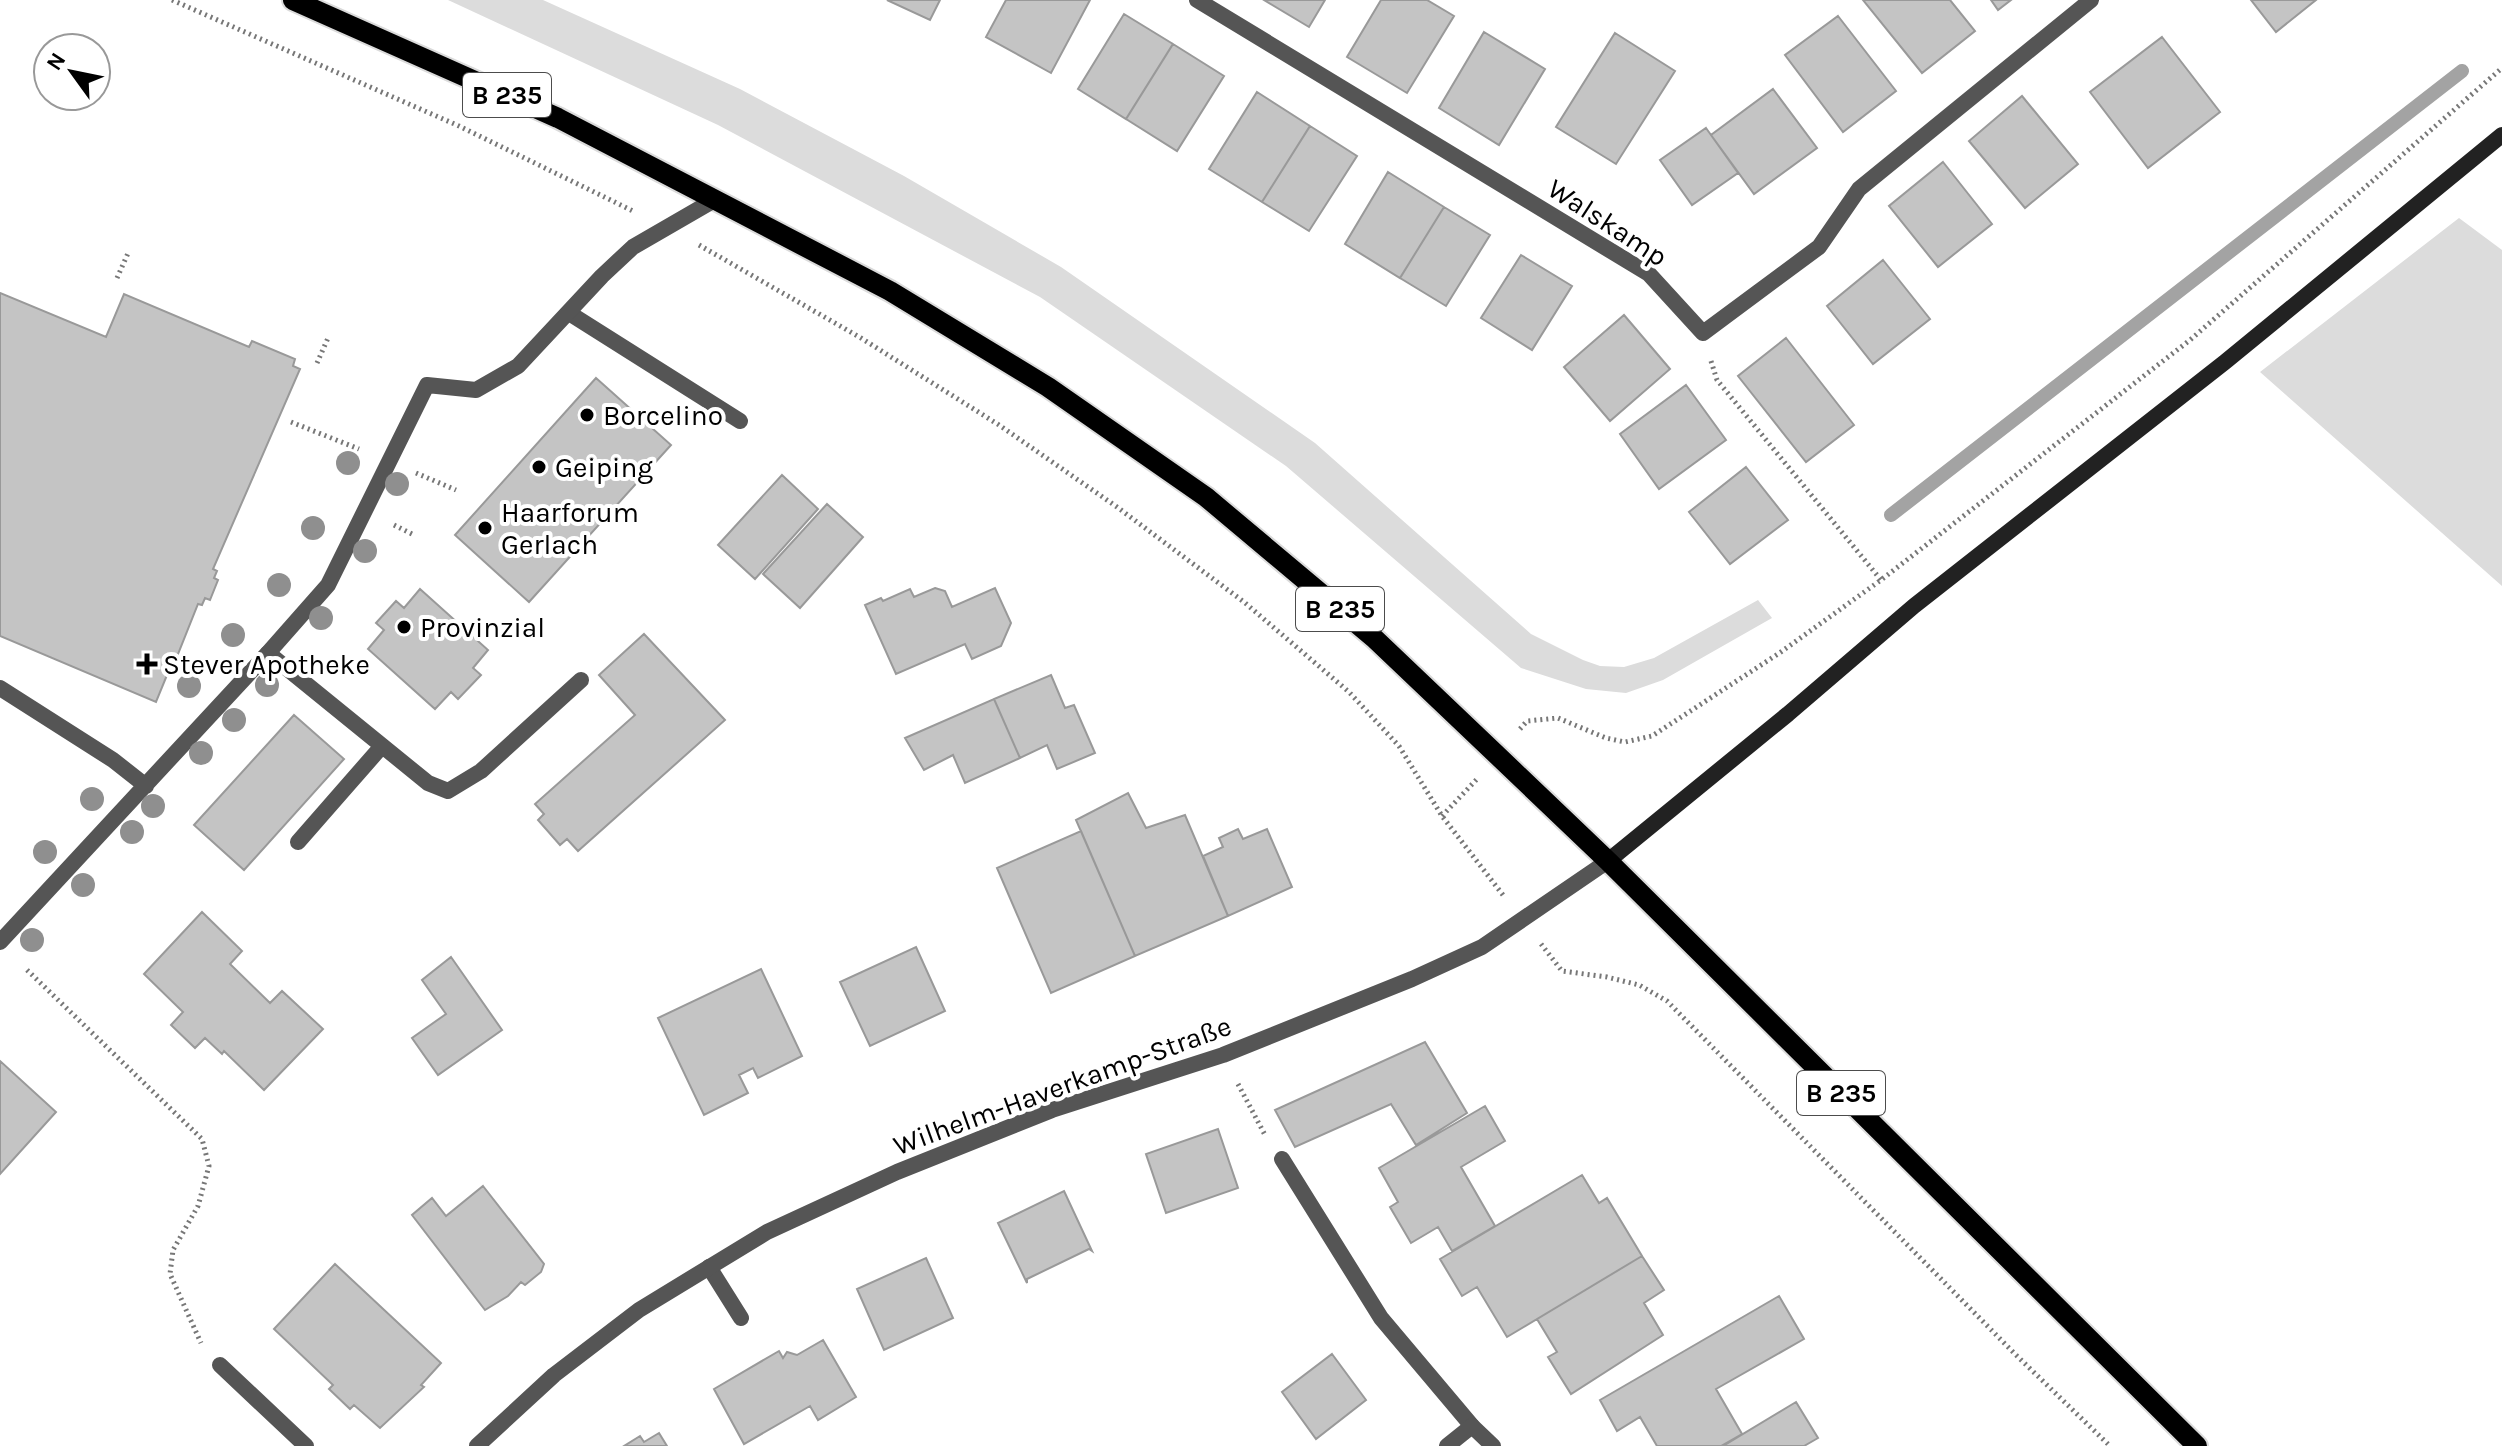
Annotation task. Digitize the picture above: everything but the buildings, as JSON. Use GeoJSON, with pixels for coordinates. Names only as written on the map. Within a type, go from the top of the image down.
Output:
{"type":"FeatureCollection","features":[{"type":"Feature","properties":{"kind":"main road","name":"B 235"},"geometry":{"type":"LineString","coordinates":[[293,0],[558,118],[890,291],[1022,371],[1206,497],[1374,638],[1608,861],[2197,1446]]}},
{"type":"Feature","properties":{"kind":"main road"},"geometry":{"type":"LineString","coordinates":[[1608,861],[1914,606],[2225,362],[2502,135]]}},
{"type":"Feature","properties":{"kind":"street","name":"Walskamp"},"geometry":{"type":"LineString","coordinates":[[1197,0],[1649,274],[1703,333]]}},
{"type":"Feature","properties":{"kind":"street"},"geometry":{"type":"LineString","coordinates":[[1703,333],[1819,247],[1859,189],[2091,0]]}},
{"type":"Feature","properties":{"kind":"street"},"geometry":{"type":"LineString","coordinates":[[0,942],[328,585],[427,385],[476,390],[518,366],[633,247],[716,199]]}},
{"type":"Feature","properties":{"kind":"street"},"geometry":{"type":"LineString","coordinates":[[569,313],[740,421]]}},
{"type":"Feature","properties":{"kind":"street"},"geometry":{"type":"LineString","coordinates":[[268,653],[428,783],[448,791],[481,771],[581,680]]}},
{"type":"Feature","properties":{"kind":"street"},"geometry":{"type":"LineString","coordinates":[[0,688],[113,760],[146,786]]}},
{"type":"Feature","properties":{"kind":"street"},"geometry":{"type":"LineString","coordinates":[[298,842],[382,746]]}},
{"type":"Feature","properties":{"kind":"street","name":"Wilhelm-Haverkamp-Straße"},"geometry":{"type":"LineString","coordinates":[[477,1446],[554,1375],[611,1330],[767,1232],[897,1172],[1052,1110],[1223,1055],[1412,979],[1482,947],[1608,861]]}},
{"type":"Feature","properties":{"kind":"street"},"geometry":{"type":"LineString","coordinates":[[1282,1159],[1381,1318],[1472,1426],[1493,1446]]}},
{"type":"Feature","properties":{"kind":"street"},"geometry":{"type":"LineString","coordinates":[[709,1267],[741,1318]]}},
{"type":"Feature","properties":{"kind":"street"},"geometry":{"type":"LineString","coordinates":[[220,1365],[306,1446]]}},
{"type":"Feature","properties":{"kind":"street"},"geometry":{"type":"LineString","coordinates":[[1447,1446],[1472,1426]]}},
{"type":"Feature","properties":{"kind":"path"},"geometry":{"type":"LineString","coordinates":[[172,0],[459,126],[667,227],[861,338],[999,425],[1117,507],[1244,602],[1349,692],[1399,746],[1442,816],[1523,920]]}},
{"type":"Feature","properties":{"kind":"path"},"geometry":{"type":"LineString","coordinates":[[1442,816],[1527,721],[1558,718],[1606,738],[1625,742],[1652,736],[1778,654],[1881,580],[2190,340],[2502,68]]}},
{"type":"Feature","properties":{"kind":"path"},"geometry":{"type":"LineString","coordinates":[[117,278],[129,251]]}},
{"type":"Feature","properties":{"kind":"path"},"geometry":{"type":"LineString","coordinates":[[1703,333],[1717,380],[1881,580]]}},
{"type":"Feature","properties":{"kind":"path"},"geometry":{"type":"LineString","coordinates":[[317,363],[328,338]]}},
{"type":"Feature","properties":{"kind":"path"},"geometry":{"type":"LineString","coordinates":[[27,970],[202,1139],[209,1166],[198,1206],[173,1250],[170,1274],[199,1341],[220,1365]]}},
{"type":"Feature","properties":{"kind":"path"},"geometry":{"type":"LineString","coordinates":[[1562,971],[1639,985],[1667,1001],[2005,1344],[2110,1446]]}},
{"type":"Feature","properties":{"kind":"path"},"geometry":{"type":"LineString","coordinates":[[1223,1055],[1268,1141],[1282,1159]]}},
{"type":"Feature","properties":{"kind":"shaded area"},"geometry":{"type":"Polygon","coordinates":[[[448,0],[543,0],[740,89],[904,176],[1061,267],[1315,443],[1531,634],[1583,660],[1600,666],[1624,667],[1654,658],[1758,600],[1772,618],[1663,680],[1626,693],[1586,689],[1521,668],[1286,466],[1040,297],[718,125],[448,0]]]}},
{"type":"Feature","properties":{"kind":"shaded area"},"geometry":{"type":"Polygon","coordinates":[[[2459,218],[2502,250],[2502,586],[2260,372],[2459,218]]]}},
{"type":"Feature","properties":{"kind":"waterway"},"geometry":{"type":"LineString","coordinates":[[1891,515],[2462,71]]}},
{"type":"Feature","properties":{"kind":"place","name":"Borcelino"},"geometry":{"type":"Point","coordinates":[587,415]}},
{"type":"Feature","properties":{"kind":"place","name":"Geiping"},"geometry":{"type":"Point","coordinates":[539,467]}},
{"type":"Feature","properties":{"kind":"place","name":"Haarforum Gerlach"},"geometry":{"type":"Point","coordinates":[485,528]}},
{"type":"Feature","properties":{"kind":"place","name":"Provinzial"},"geometry":{"type":"Point","coordinates":[404,627]}},
{"type":"Feature","properties":{"kind":"place","name":"Stever Apotheke"},"geometry":{"type":"Point","coordinates":[147,664]}}]}
